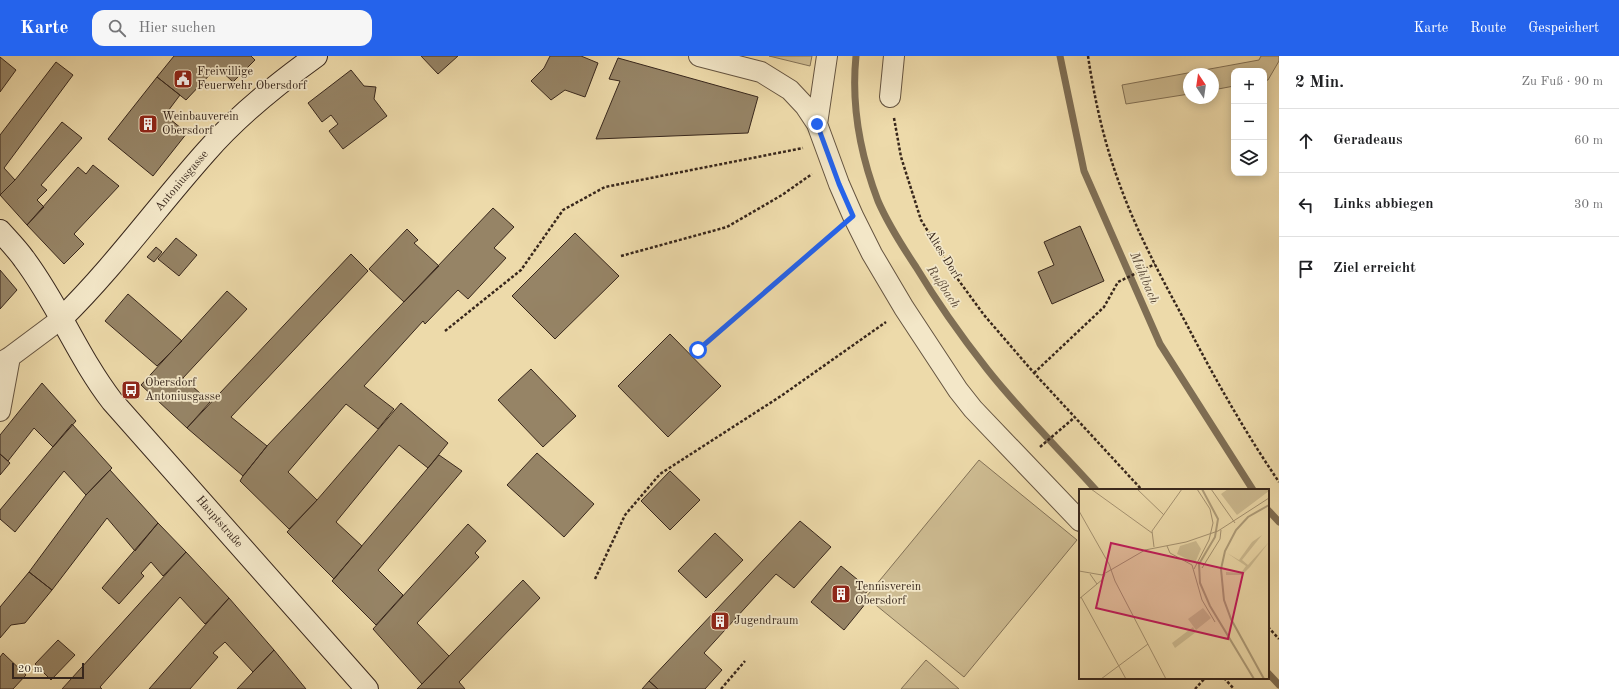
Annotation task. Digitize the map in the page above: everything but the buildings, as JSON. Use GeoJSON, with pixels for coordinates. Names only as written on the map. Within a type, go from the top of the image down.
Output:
{"type":"FeatureCollection","features":[{"type":"Feature","properties":{"kind":"main road","name":"Antoniusgasse"},"geometry":{"type":"LineString","coordinates":[[61,319],[86,294],[207,150],[282,80],[316,56]]}},
{"type":"Feature","properties":{"kind":"main road"},"geometry":{"type":"LineString","coordinates":[[0,231],[24,259],[61,319]]}},
{"type":"Feature","properties":{"kind":"main road","name":"Hauptstraße"},"geometry":{"type":"LineString","coordinates":[[61,319],[98,383],[112,401],[367,689]]}},
{"type":"Feature","properties":{"kind":"street"},"geometry":{"type":"LineString","coordinates":[[699,56],[761,72],[790,90],[805,106],[820,131],[830,161],[853,216],[872,254],[904,308],[958,390],[973,409],[1079,520]]}},
{"type":"Feature","properties":{"kind":"street"},"geometry":{"type":"LineString","coordinates":[[820,131],[827,56]]}},
{"type":"Feature","properties":{"kind":"street"},"geometry":{"type":"LineString","coordinates":[[890,97],[894,56]]}},
{"type":"Feature","properties":{"kind":"street"},"geometry":{"type":"LineString","coordinates":[[0,411],[5,360],[61,319]]}},
{"type":"Feature","properties":{"kind":"path"},"geometry":{"type":"LineString","coordinates":[[1088,56],[1101,122],[1116,176],[1154,264],[1219,386],[1279,482]]}},
{"type":"Feature","properties":{"kind":"path","name":"Altes Dorf"},"geometry":{"type":"LineString","coordinates":[[890,97],[901,157],[921,220],[954,274],[984,315],[1034,373],[1141,489]]}},
{"type":"Feature","properties":{"kind":"path"},"geometry":{"type":"LineString","coordinates":[[445,331],[521,270],[563,210],[605,187],[803,148],[820,131]]}},
{"type":"Feature","properties":{"kind":"path"},"geometry":{"type":"LineString","coordinates":[[620,256],[727,227],[782,195],[830,161]]}},
{"type":"Feature","properties":{"kind":"path"},"geometry":{"type":"LineString","coordinates":[[698,350],[853,216]]}},
{"type":"Feature","properties":{"kind":"path"},"geometry":{"type":"LineString","coordinates":[[1034,373],[1104,307],[1118,282],[1143,271],[1154,264]]}},
{"type":"Feature","properties":{"kind":"path"},"geometry":{"type":"LineString","coordinates":[[596,579],[625,515],[660,474],[782,396],[904,308]]}},
{"type":"Feature","properties":{"kind":"path"},"geometry":{"type":"LineString","coordinates":[[1035,451],[1075,417]]}},
{"type":"Feature","properties":{"kind":"path"},"geometry":{"type":"LineString","coordinates":[[1269,628],[1279,639]]}},
{"type":"Feature","properties":{"kind":"path"},"geometry":{"type":"LineString","coordinates":[[721,689],[745,661]]}},
{"type":"Feature","properties":{"kind":"path"},"geometry":{"type":"LineString","coordinates":[[1195,689],[1205,679]]}},
{"type":"Feature","properties":{"kind":"path"},"geometry":{"type":"LineString","coordinates":[[1225,679],[1234,689]]}},
{"type":"Feature","properties":{"kind":"shaded area"},"geometry":{"type":"Polygon","coordinates":[[[769,56],[812,56],[810,66],[769,56]]]}},
{"type":"Feature","properties":{"kind":"shaded area"},"geometry":{"type":"Polygon","coordinates":[[[1261,56],[1279,56],[1279,61],[1268,80],[1267,68],[1231,68],[1231,87],[1219,89],[1219,68],[1215,68],[1259,60],[1261,56]]]}},
{"type":"Feature","properties":{"kind":"shaded area"},"geometry":{"type":"Polygon","coordinates":[[[1183,74],[1183,95],[1126,104],[1122,85],[1183,74]]]}},
{"type":"Feature","properties":{"kind":"shaded area"},"geometry":{"type":"Polygon","coordinates":[[[979,460],[1077,540],[964,677],[866,597],[979,460]]]}},
{"type":"Feature","properties":{"kind":"shaded area"},"geometry":{"type":"Polygon","coordinates":[[[926,660],[959,689],[901,689],[926,660]]]}},
{"type":"Feature","properties":{"kind":"waterway","name":"Rußbach"},"geometry":{"type":"LineString","coordinates":[[856,56],[855,93],[858,130],[866,166],[882,210],[941,306],[987,369],[1026,415],[1095,489]]}},
{"type":"Feature","properties":{"kind":"waterway","name":"Mühlbach"},"geometry":{"type":"LineString","coordinates":[[1060,56],[1084,171],[1160,344],[1252,489]]}},
{"type":"Feature","properties":{"kind":"waterway","name":"Mühlbach"},"geometry":{"type":"LineString","coordinates":[[1269,511],[1279,522]]}},
{"type":"Feature","properties":{"kind":"waterway","name":"Rußbach"},"geometry":{"type":"LineString","coordinates":[[1269,674],[1279,685]]}},
{"type":"Feature","properties":{"kind":"place","name":"Freiwillige Feuerwehr Obersdorf"},"geometry":{"type":"Point","coordinates":[183,79]}},
{"type":"Feature","properties":{"kind":"place","name":"Weinbauverein Obersdorf"},"geometry":{"type":"Point","coordinates":[148,124]}},
{"type":"Feature","properties":{"kind":"place","name":"Obersdorf Antoniusgasse"},"geometry":{"type":"Point","coordinates":[131,390]}},
{"type":"Feature","properties":{"kind":"place","name":"Tennisverein Obersdorf"},"geometry":{"type":"Point","coordinates":[841,594]}},
{"type":"Feature","properties":{"kind":"place","name":"Jugendraum"},"geometry":{"type":"Point","coordinates":[720,621]}},
{"type":"Feature","properties":{"kind":"route"},"geometry":{"type":"LineString","coordinates":[[698,350],[853,216],[839,184],[817,124]]}}]}
